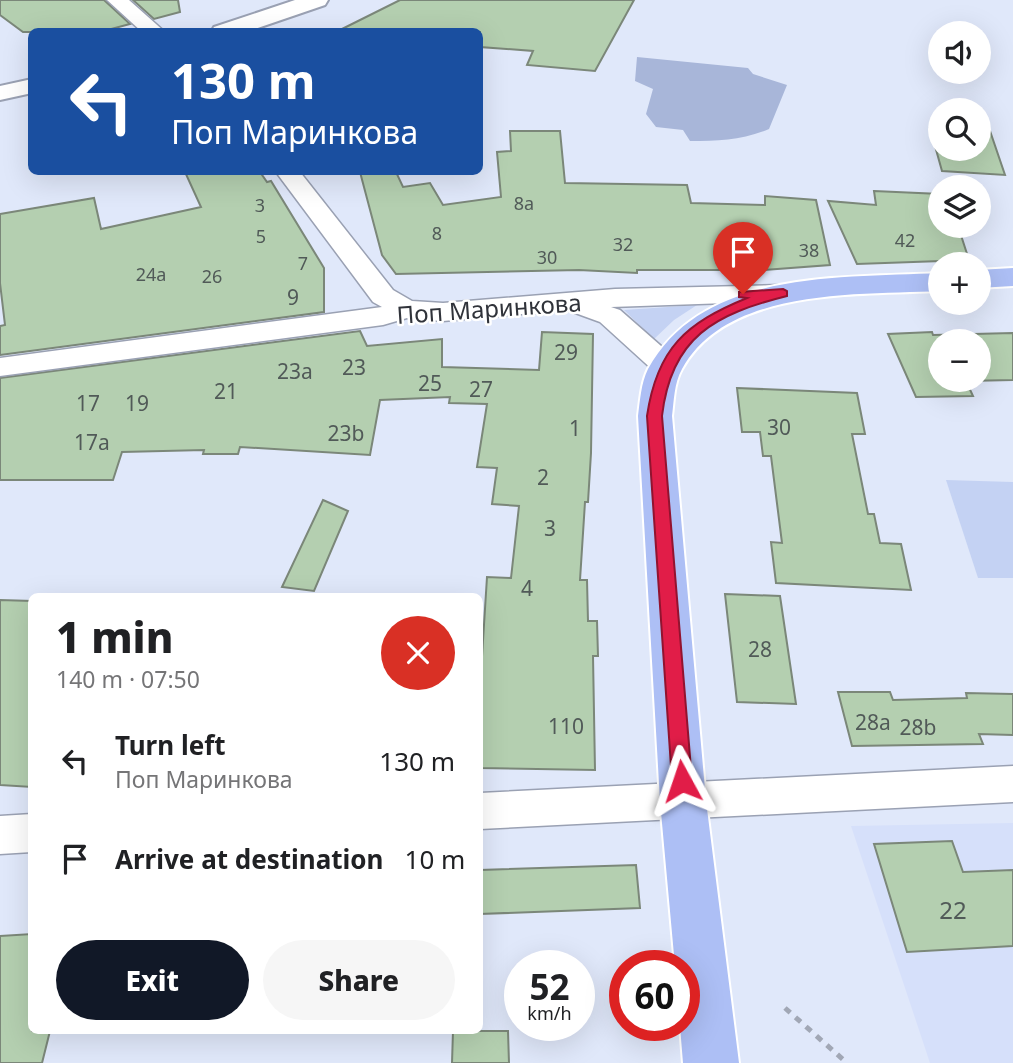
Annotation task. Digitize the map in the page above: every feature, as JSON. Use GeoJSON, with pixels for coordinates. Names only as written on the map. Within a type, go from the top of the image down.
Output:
{"type":"FeatureCollection","features":[{"type":"Feature","properties":{"kind":"main road"},"geometry":{"type":"LineString","coordinates":[[234,28],[317,0]]}},
{"type":"Feature","properties":{"kind":"main road"},"geometry":{"type":"LineString","coordinates":[[0,93],[28,87]]}},
{"type":"Feature","properties":{"kind":"main road"},"geometry":{"type":"LineString","coordinates":[[991,278],[1013,277]]}},
{"type":"Feature","properties":{"kind":"main road","name":"Поп Маринкова"},"geometry":{"type":"LineString","coordinates":[[783,293],[928,283]]}},
{"type":"Feature","properties":{"kind":"main road"},"geometry":{"type":"LineString","coordinates":[[711,1063],[683,801],[654,416],[658,386],[666,366],[688,337],[707,322],[755,300],[783,293]]}},
{"type":"Feature","properties":{"kind":"street"},"geometry":{"type":"LineString","coordinates":[[117,0],[150,28]]}},
{"type":"Feature","properties":{"kind":"street"},"geometry":{"type":"LineString","coordinates":[[290,175],[383,296],[405,309]]}},
{"type":"Feature","properties":{"kind":"street","name":"Поп Маринкова"},"geometry":{"type":"LineString","coordinates":[[0,366],[383,316],[405,309],[443,312],[626,298],[783,293]]}},
{"type":"Feature","properties":{"kind":"street"},"geometry":{"type":"LineString","coordinates":[[571,303],[610,316],[666,366]]}},
{"type":"Feature","properties":{"kind":"street"},"geometry":{"type":"LineString","coordinates":[[483,811],[1013,784]]}},
{"type":"Feature","properties":{"kind":"street"},"geometry":{"type":"LineString","coordinates":[[0,835],[28,833]]}},
{"type":"Feature","properties":{"kind":"path"},"geometry":{"type":"LineString","coordinates":[[785,1008],[848,1063]]}},
{"type":"Feature","properties":{"kind":"shaded area"},"geometry":{"type":"Polygon","coordinates":[[[637,57],[748,68],[753,74],[787,85],[769,129],[730,139],[690,141],[683,130],[656,127],[646,114],[653,89],[635,81],[637,57]]]}},
{"type":"Feature","properties":{"kind":"shaded area"},"geometry":{"type":"Polygon","coordinates":[[[697,305],[674,320],[654,339],[624,310],[697,305]]]}},
{"type":"Feature","properties":{"kind":"shaded area"},"geometry":{"type":"Polygon","coordinates":[[[946,480],[1013,482],[1013,578],[978,578],[946,480]]]}},
{"type":"Feature","properties":{"kind":"shaded area"},"geometry":{"type":"Polygon","coordinates":[[[1013,823],[1013,1063],[930,1063],[851,826],[1013,823]]]}},
{"type":"Feature","properties":{"kind":"building"},"geometry":{"type":"Polygon","coordinates":[[[0,0],[104,0],[130,24],[115,28],[28,28],[28,32],[23,32],[0,15],[0,0]]]}},
{"type":"Feature","properties":{"kind":"building"},"geometry":{"type":"Polygon","coordinates":[[[133,0],[178,0],[180,12],[154,19],[133,0]]]}},
{"type":"Feature","properties":{"kind":"building"},"geometry":{"type":"Polygon","coordinates":[[[400,0],[634,0],[595,71],[527,65],[533,51],[483,47],[483,28],[344,28],[400,0]]]}},
{"type":"Feature","properties":{"kind":"building"},"geometry":{"type":"Polygon","coordinates":[[[510,131],[560,131],[565,183],[687,185],[691,203],[765,205],[765,196],[816,200],[830,265],[764,270],[637,270],[637,273],[579,270],[396,274],[382,255],[361,175],[397,175],[403,187],[430,183],[443,205],[501,197],[497,152],[511,151],[510,131]]]}},
{"type":"Feature","properties":{"kind":"building"},"geometry":{"type":"Polygon","coordinates":[[[991,134],[1005,175],[942,171],[939,161],[991,161],[991,134]]]}},
{"type":"Feature","properties":{"kind":"building"},"geometry":{"type":"Polygon","coordinates":[[[186,175],[262,175],[267,182],[271,181],[324,268],[324,312],[0,355],[0,326],[5,325],[0,283],[0,214],[94,198],[101,229],[201,207],[186,175]]]}},
{"type":"Feature","properties":{"kind":"building"},"geometry":{"type":"Polygon","coordinates":[[[874,191],[928,193],[928,238],[962,238],[966,252],[928,252],[928,261],[857,264],[828,201],[876,205],[874,191]]]}},
{"type":"Feature","properties":{"kind":"building"},"geometry":{"type":"Polygon","coordinates":[[[360,331],[367,346],[442,339],[442,367],[539,370],[542,332],[593,334],[591,453],[580,580],[587,580],[588,621],[597,621],[598,656],[593,656],[595,770],[483,768],[483,640],[487,577],[511,578],[519,506],[492,504],[497,468],[477,467],[487,404],[449,403],[450,397],[380,400],[370,455],[240,447],[238,454],[203,454],[204,450],[122,452],[113,480],[0,480],[0,378],[360,331]]]}},
{"type":"Feature","properties":{"kind":"building"},"geometry":{"type":"Polygon","coordinates":[[[928,332],[928,392],[971,392],[973,396],[916,397],[888,334],[928,332]]]}},
{"type":"Feature","properties":{"kind":"building"},"geometry":{"type":"Polygon","coordinates":[[[1013,333],[1013,380],[991,380],[991,334],[1013,333]]]}},
{"type":"Feature","properties":{"kind":"building"},"geometry":{"type":"Polygon","coordinates":[[[737,388],[857,393],[865,434],[852,434],[868,514],[874,514],[880,543],[901,544],[911,590],[776,583],[771,542],[782,543],[771,456],[763,456],[760,432],[742,432],[737,388]]]}},
{"type":"Feature","properties":{"kind":"building"},"geometry":{"type":"Polygon","coordinates":[[[323,500],[348,511],[314,591],[282,587],[323,500]]]}},
{"type":"Feature","properties":{"kind":"building"},"geometry":{"type":"Polygon","coordinates":[[[725,594],[780,596],[796,704],[737,702],[725,594]]]}},
{"type":"Feature","properties":{"kind":"building"},"geometry":{"type":"Polygon","coordinates":[[[0,600],[28,601],[28,787],[0,785],[0,600]]]}},
{"type":"Feature","properties":{"kind":"building"},"geometry":{"type":"Polygon","coordinates":[[[838,692],[890,692],[893,700],[967,698],[966,693],[1013,694],[1013,735],[979,734],[983,744],[852,746],[838,692]]]}},
{"type":"Feature","properties":{"kind":"building"},"geometry":{"type":"Polygon","coordinates":[[[952,841],[963,872],[1013,870],[1013,946],[907,952],[874,844],[952,841]]]}},
{"type":"Feature","properties":{"kind":"building"},"geometry":{"type":"Polygon","coordinates":[[[636,865],[640,908],[483,914],[483,870],[636,865]]]}},
{"type":"Feature","properties":{"kind":"building"},"geometry":{"type":"Polygon","coordinates":[[[28,934],[28,1034],[49,1034],[42,1063],[0,1063],[0,936],[28,934]]]}},
{"type":"Feature","properties":{"kind":"building"},"geometry":{"type":"Polygon","coordinates":[[[504,1031],[504,1041],[508,1041],[509,1063],[452,1063],[453,1034],[504,1031]]]}},
{"type":"Feature","properties":{"kind":"route"},"geometry":{"type":"LineString","coordinates":[[682,781],[654,416],[658,386],[666,366],[688,337],[707,322],[728,311],[783,293],[743,294]]}}]}
